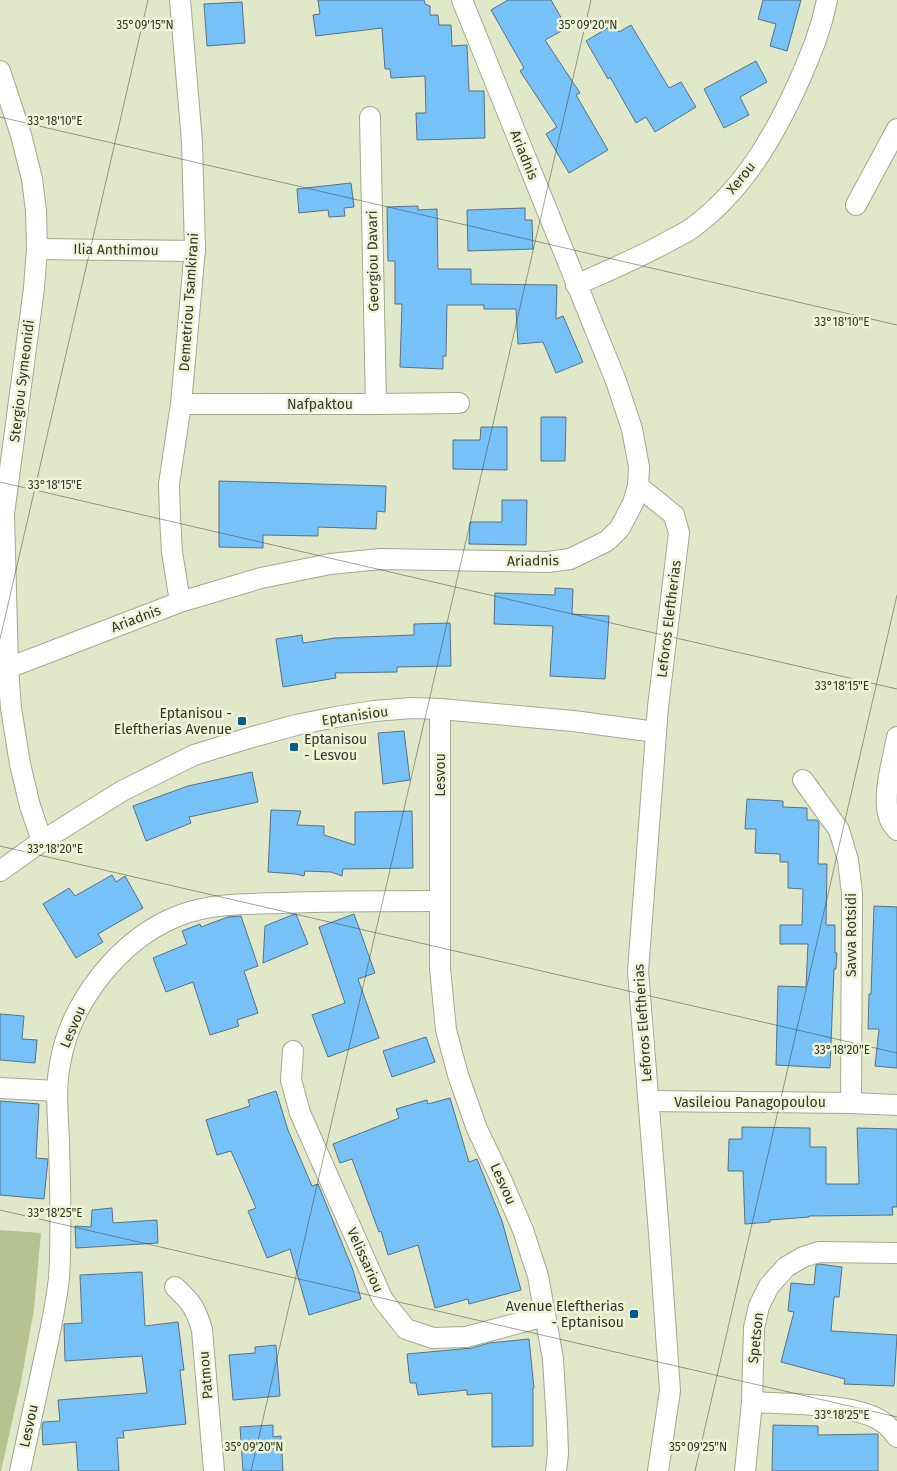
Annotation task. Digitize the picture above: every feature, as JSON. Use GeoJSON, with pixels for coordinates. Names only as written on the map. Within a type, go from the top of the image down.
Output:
{"type":"FeatureCollection","features":[{"type":"Feature","properties":{"kind":"street","name":"Demetriou Tsamkirani"},"geometry":{"type":"LineString","coordinates":[[180,0],[192,142],[195,250],[181,404],[170,484],[172,552],[180,602]]}},
{"type":"Feature","properties":{"kind":"street","name":"Ariadnis"},"geometry":{"type":"LineString","coordinates":[[8,668],[180,602],[261,578],[330,564],[381,558],[548,562],[570,559],[607,541],[620,528],[633,503],[638,486],[639,467],[632,429],[616,381],[462,0]]}},
{"type":"Feature","properties":{"kind":"street","name":"Xerou"},"geometry":{"type":"LineString","coordinates":[[576,285],[657,248],[692,229],[718,206],[743,179],[764,148],[791,98],[822,25],[827,0]]}},
{"type":"Feature","properties":{"kind":"street","name":"Stergiou Symeonidi"},"geometry":{"type":"LineString","coordinates":[[0,73],[21,135],[32,179],[36,211],[37,249],[34,288],[27,350],[2,514],[11,708],[20,764],[30,806],[42,842]]}},
{"type":"Feature","properties":{"kind":"street","name":"Georgiou Davari"},"geometry":{"type":"LineString","coordinates":[[367,404],[370,117]]}},
{"type":"Feature","properties":{"kind":"street"},"geometry":{"type":"LineString","coordinates":[[856,205],[897,129]]}},
{"type":"Feature","properties":{"kind":"street","name":"Ilia Anthimou"},"geometry":{"type":"LineString","coordinates":[[37,249],[195,250]]}},
{"type":"Feature","properties":{"kind":"street","name":"Nafpaktou"},"geometry":{"type":"LineString","coordinates":[[181,404],[459,402]]}},
{"type":"Feature","properties":{"kind":"street","name":"Leforos Eleftherias"},"geometry":{"type":"LineString","coordinates":[[638,486],[674,516],[679,533],[656,732],[638,971],[670,1391],[658,1471]]}},
{"type":"Feature","properties":{"kind":"street","name":"Eptanisiou"},"geometry":{"type":"LineString","coordinates":[[0,871],[122,790],[204,752],[296,725],[374,711],[440,709],[573,721],[656,732]]}},
{"type":"Feature","properties":{"kind":"street","name":"Lesvou"},"geometry":{"type":"LineString","coordinates":[[440,709],[440,968],[446,1030],[458,1075],[477,1129],[502,1179],[523,1230],[538,1276],[553,1359],[557,1415],[558,1454],[556,1471]]}},
{"type":"Feature","properties":{"kind":"street"},"geometry":{"type":"LineString","coordinates":[[897,737],[887,805],[889,818],[897,830]]}},
{"type":"Feature","properties":{"kind":"street","name":"Savva Rotsidi"},"geometry":{"type":"LineString","coordinates":[[803,780],[839,830],[848,860],[852,893],[851,1103]]}},
{"type":"Feature","properties":{"kind":"street","name":"Lesvou"},"geometry":{"type":"LineString","coordinates":[[20,1471],[50,1332],[58,1281],[62,1232],[57,1090],[60,1064],[64,1043],[93,985],[109,965],[133,943],[151,930],[178,916],[203,909],[246,904],[440,901]]}},
{"type":"Feature","properties":{"kind":"street","name":"Velissariou"},"geometry":{"type":"LineString","coordinates":[[293,1051],[291,1080],[300,1113],[383,1300],[406,1330],[433,1338],[466,1337],[545,1316]]}},
{"type":"Feature","properties":{"kind":"street"},"geometry":{"type":"LineString","coordinates":[[0,1088],[57,1090]]}},
{"type":"Feature","properties":{"kind":"street","name":"Vasileiou Panagopoulou"},"geometry":{"type":"LineString","coordinates":[[649,1101],[897,1105]]}},
{"type":"Feature","properties":{"kind":"street","name":"Spetson"},"geometry":{"type":"LineString","coordinates":[[744,1471],[752,1402],[754,1328],[759,1306],[769,1286],[786,1266],[803,1257],[819,1252],[897,1253]]}},
{"type":"Feature","properties":{"kind":"street","name":"Patmou"},"geometry":{"type":"LineString","coordinates":[[176,1287],[191,1302],[198,1315],[202,1330],[214,1471]]}},
{"type":"Feature","properties":{"kind":"street"},"geometry":{"type":"LineString","coordinates":[[752,1402],[834,1407],[856,1411],[883,1422],[897,1438]]}},
{"type":"Feature","properties":{"kind":"green space"},"geometry":{"type":"Polygon","coordinates":[[[0,1230],[41,1233],[34,1309],[21,1382],[1,1471],[0,1471],[0,1230]]]}},
{"type":"Feature","properties":{"kind":"building"},"geometry":{"type":"Polygon","coordinates":[[[318,0],[424,0],[425,4],[430,6],[430,15],[438,15],[439,25],[451,25],[452,46],[467,45],[469,91],[484,91],[485,138],[417,140],[416,113],[426,113],[425,76],[391,78],[390,69],[385,69],[382,28],[316,36],[313,15],[320,14],[318,0]]]}},
{"type":"Feature","properties":{"kind":"building"},"geometry":{"type":"Polygon","coordinates":[[[508,0],[551,0],[567,28],[545,40],[580,93],[576,95],[608,150],[569,173],[546,134],[557,127],[520,71],[524,68],[491,10],[508,0]]]}},
{"type":"Feature","properties":{"kind":"building"},"geometry":{"type":"Polygon","coordinates":[[[763,0],[801,0],[787,51],[770,46],[776,24],[758,19],[763,0]]]}},
{"type":"Feature","properties":{"kind":"building"},"geometry":{"type":"Polygon","coordinates":[[[242,2],[245,43],[207,46],[204,4],[242,2]]]}},
{"type":"Feature","properties":{"kind":"building"},"geometry":{"type":"Polygon","coordinates":[[[614,24],[619,32],[631,25],[669,88],[681,82],[696,107],[655,132],[646,117],[636,123],[610,77],[608,79],[586,41],[614,24]]]}},
{"type":"Feature","properties":{"kind":"building"},"geometry":{"type":"Polygon","coordinates":[[[756,61],[767,82],[740,97],[749,115],[724,128],[704,89],[756,61]]]}},
{"type":"Feature","properties":{"kind":"building"},"geometry":{"type":"Polygon","coordinates":[[[351,183],[354,207],[344,208],[345,216],[329,217],[328,210],[299,213],[297,189],[351,183]]]}},
{"type":"Feature","properties":{"kind":"building"},"geometry":{"type":"Polygon","coordinates":[[[418,206],[418,210],[437,209],[438,269],[471,269],[471,284],[557,285],[556,319],[563,316],[583,362],[556,373],[543,342],[518,344],[516,309],[484,309],[484,305],[447,305],[446,356],[443,356],[443,369],[400,367],[402,304],[395,304],[395,261],[388,261],[387,207],[418,206]]]}},
{"type":"Feature","properties":{"kind":"building"},"geometry":{"type":"Polygon","coordinates":[[[525,208],[525,220],[532,220],[533,249],[468,251],[467,210],[525,208]]]}},
{"type":"Feature","properties":{"kind":"building"},"geometry":{"type":"Polygon","coordinates":[[[541,417],[566,417],[565,461],[541,461],[541,417]]]}},
{"type":"Feature","properties":{"kind":"building"},"geometry":{"type":"Polygon","coordinates":[[[481,427],[507,427],[507,470],[453,469],[453,440],[480,440],[481,427]]]}},
{"type":"Feature","properties":{"kind":"building"},"geometry":{"type":"Polygon","coordinates":[[[219,481],[386,486],[385,512],[377,511],[376,529],[318,527],[318,536],[263,535],[263,548],[219,547],[219,481]]]}},
{"type":"Feature","properties":{"kind":"building"},"geometry":{"type":"Polygon","coordinates":[[[502,500],[527,500],[526,545],[469,544],[470,522],[502,522],[502,500]]]}},
{"type":"Feature","properties":{"kind":"building"},"geometry":{"type":"Polygon","coordinates":[[[555,588],[573,589],[572,614],[609,616],[605,679],[550,676],[553,626],[494,624],[495,593],[555,595],[555,588]]]}},
{"type":"Feature","properties":{"kind":"building"},"geometry":{"type":"Polygon","coordinates":[[[450,623],[451,666],[397,667],[397,672],[335,673],[336,678],[283,687],[276,639],[302,635],[303,643],[335,638],[414,635],[414,624],[450,623]]]}},
{"type":"Feature","properties":{"kind":"building"},"geometry":{"type":"Polygon","coordinates":[[[404,731],[410,780],[383,784],[378,733],[404,731]]]}},
{"type":"Feature","properties":{"kind":"building"},"geometry":{"type":"Polygon","coordinates":[[[252,772],[258,802],[189,817],[191,823],[146,841],[133,806],[188,786],[252,772]]]}},
{"type":"Feature","properties":{"kind":"building"},"geometry":{"type":"Polygon","coordinates":[[[747,799],[783,801],[783,807],[807,808],[807,820],[817,820],[819,823],[818,864],[827,864],[826,925],[835,925],[835,953],[837,953],[836,969],[834,969],[830,1068],[776,1065],[778,986],[806,987],[808,944],[780,944],[780,925],[802,925],[803,889],[788,888],[788,862],[780,862],[780,854],[755,853],[756,829],[745,829],[747,799]]]}},
{"type":"Feature","properties":{"kind":"building"},"geometry":{"type":"Polygon","coordinates":[[[271,810],[301,811],[297,825],[324,826],[324,835],[355,845],[355,812],[412,811],[413,868],[343,869],[342,876],[331,872],[305,871],[304,876],[268,872],[271,810]]]}},
{"type":"Feature","properties":{"kind":"building"},"geometry":{"type":"Polygon","coordinates":[[[112,875],[116,882],[125,876],[143,908],[98,934],[103,942],[76,958],[43,904],[69,888],[75,896],[112,875]]]}},
{"type":"Feature","properties":{"kind":"building"},"geometry":{"type":"Polygon","coordinates":[[[874,906],[897,907],[897,1068],[875,1066],[879,1029],[868,1029],[874,906]]]}},
{"type":"Feature","properties":{"kind":"building"},"geometry":{"type":"Polygon","coordinates":[[[296,914],[308,944],[263,963],[265,926],[296,914]]]}},
{"type":"Feature","properties":{"kind":"building"},"geometry":{"type":"Polygon","coordinates":[[[354,914],[375,973],[358,979],[379,1038],[328,1057],[312,1015],[345,1003],[319,927],[354,914]]]}},
{"type":"Feature","properties":{"kind":"building"},"geometry":{"type":"Polygon","coordinates":[[[241,916],[258,966],[244,971],[258,1013],[237,1020],[239,1026],[210,1035],[193,982],[166,992],[153,958],[187,944],[182,931],[200,924],[201,927],[228,917],[241,916]]]}},
{"type":"Feature","properties":{"kind":"building"},"geometry":{"type":"Polygon","coordinates":[[[0,1014],[24,1016],[22,1039],[37,1040],[35,1063],[0,1060],[0,1014]]]}},
{"type":"Feature","properties":{"kind":"building"},"geometry":{"type":"Polygon","coordinates":[[[426,1037],[435,1062],[392,1077],[383,1051],[426,1037]]]}},
{"type":"Feature","properties":{"kind":"building"},"geometry":{"type":"Polygon","coordinates":[[[276,1091],[288,1130],[312,1186],[318,1184],[353,1270],[361,1299],[309,1315],[290,1249],[267,1258],[248,1211],[256,1208],[231,1151],[217,1155],[206,1120],[250,1106],[248,1100],[276,1091]]]}},
{"type":"Feature","properties":{"kind":"building"},"geometry":{"type":"Polygon","coordinates":[[[450,1098],[469,1162],[477,1159],[502,1221],[521,1290],[469,1304],[468,1299],[435,1308],[418,1245],[388,1255],[381,1231],[379,1232],[352,1159],[340,1163],[333,1144],[399,1118],[396,1109],[427,1100],[428,1104],[450,1098]]]}},
{"type":"Feature","properties":{"kind":"building"},"geometry":{"type":"Polygon","coordinates":[[[0,1101],[39,1104],[36,1158],[48,1159],[44,1199],[0,1195],[0,1101]]]}},
{"type":"Feature","properties":{"kind":"building"},"geometry":{"type":"Polygon","coordinates":[[[742,1127],[810,1128],[810,1147],[826,1147],[826,1184],[859,1184],[857,1128],[897,1129],[897,1207],[892,1207],[893,1215],[809,1216],[745,1224],[743,1171],[728,1171],[729,1139],[742,1139],[742,1127]]]}},
{"type":"Feature","properties":{"kind":"building"},"geometry":{"type":"Polygon","coordinates":[[[112,1208],[113,1223],[157,1220],[158,1243],[76,1248],[75,1226],[91,1227],[92,1210],[112,1208]]]}},
{"type":"Feature","properties":{"kind":"building"},"geometry":{"type":"Polygon","coordinates":[[[816,1265],[842,1267],[839,1297],[834,1297],[831,1331],[897,1335],[894,1386],[844,1384],[845,1379],[781,1362],[794,1312],[788,1311],[791,1283],[814,1285],[816,1265]]]}},
{"type":"Feature","properties":{"kind":"building"},"geometry":{"type":"Polygon","coordinates":[[[142,1272],[145,1326],[178,1322],[184,1370],[180,1370],[186,1424],[123,1431],[124,1438],[117,1438],[119,1471],[78,1471],[76,1442],[43,1445],[43,1422],[60,1421],[58,1400],[147,1393],[142,1356],[65,1361],[64,1324],[82,1323],[80,1275],[142,1272]]]}},
{"type":"Feature","properties":{"kind":"building"},"geometry":{"type":"Polygon","coordinates":[[[529,1339],[534,1388],[533,1446],[492,1447],[492,1393],[467,1395],[467,1390],[418,1395],[416,1383],[410,1383],[407,1354],[472,1348],[489,1343],[529,1339]]]}},
{"type":"Feature","properties":{"kind":"building"},"geometry":{"type":"Polygon","coordinates":[[[276,1345],[280,1396],[233,1400],[229,1355],[255,1353],[255,1347],[276,1345]]]}},
{"type":"Feature","properties":{"kind":"building"},"geometry":{"type":"Polygon","coordinates":[[[273,1425],[273,1437],[281,1436],[283,1471],[243,1471],[240,1427],[273,1425]]]}},
{"type":"Feature","properties":{"kind":"building"},"geometry":{"type":"Polygon","coordinates":[[[773,1425],[818,1426],[818,1435],[878,1434],[878,1471],[772,1471],[773,1425]]]}},
{"type":"Feature","properties":{"kind":"place","name":"Eptanisou - Eleftherias Avenue"},"geometry":{"type":"Point","coordinates":[242,721]}},
{"type":"Feature","properties":{"kind":"place","name":"Eptanisou - Lesvou"},"geometry":{"type":"Point","coordinates":[294,747]}},
{"type":"Feature","properties":{"kind":"place","name":"Avenue Eleftherias - Eptanisou"},"geometry":{"type":"Point","coordinates":[634,1314]}}]}
